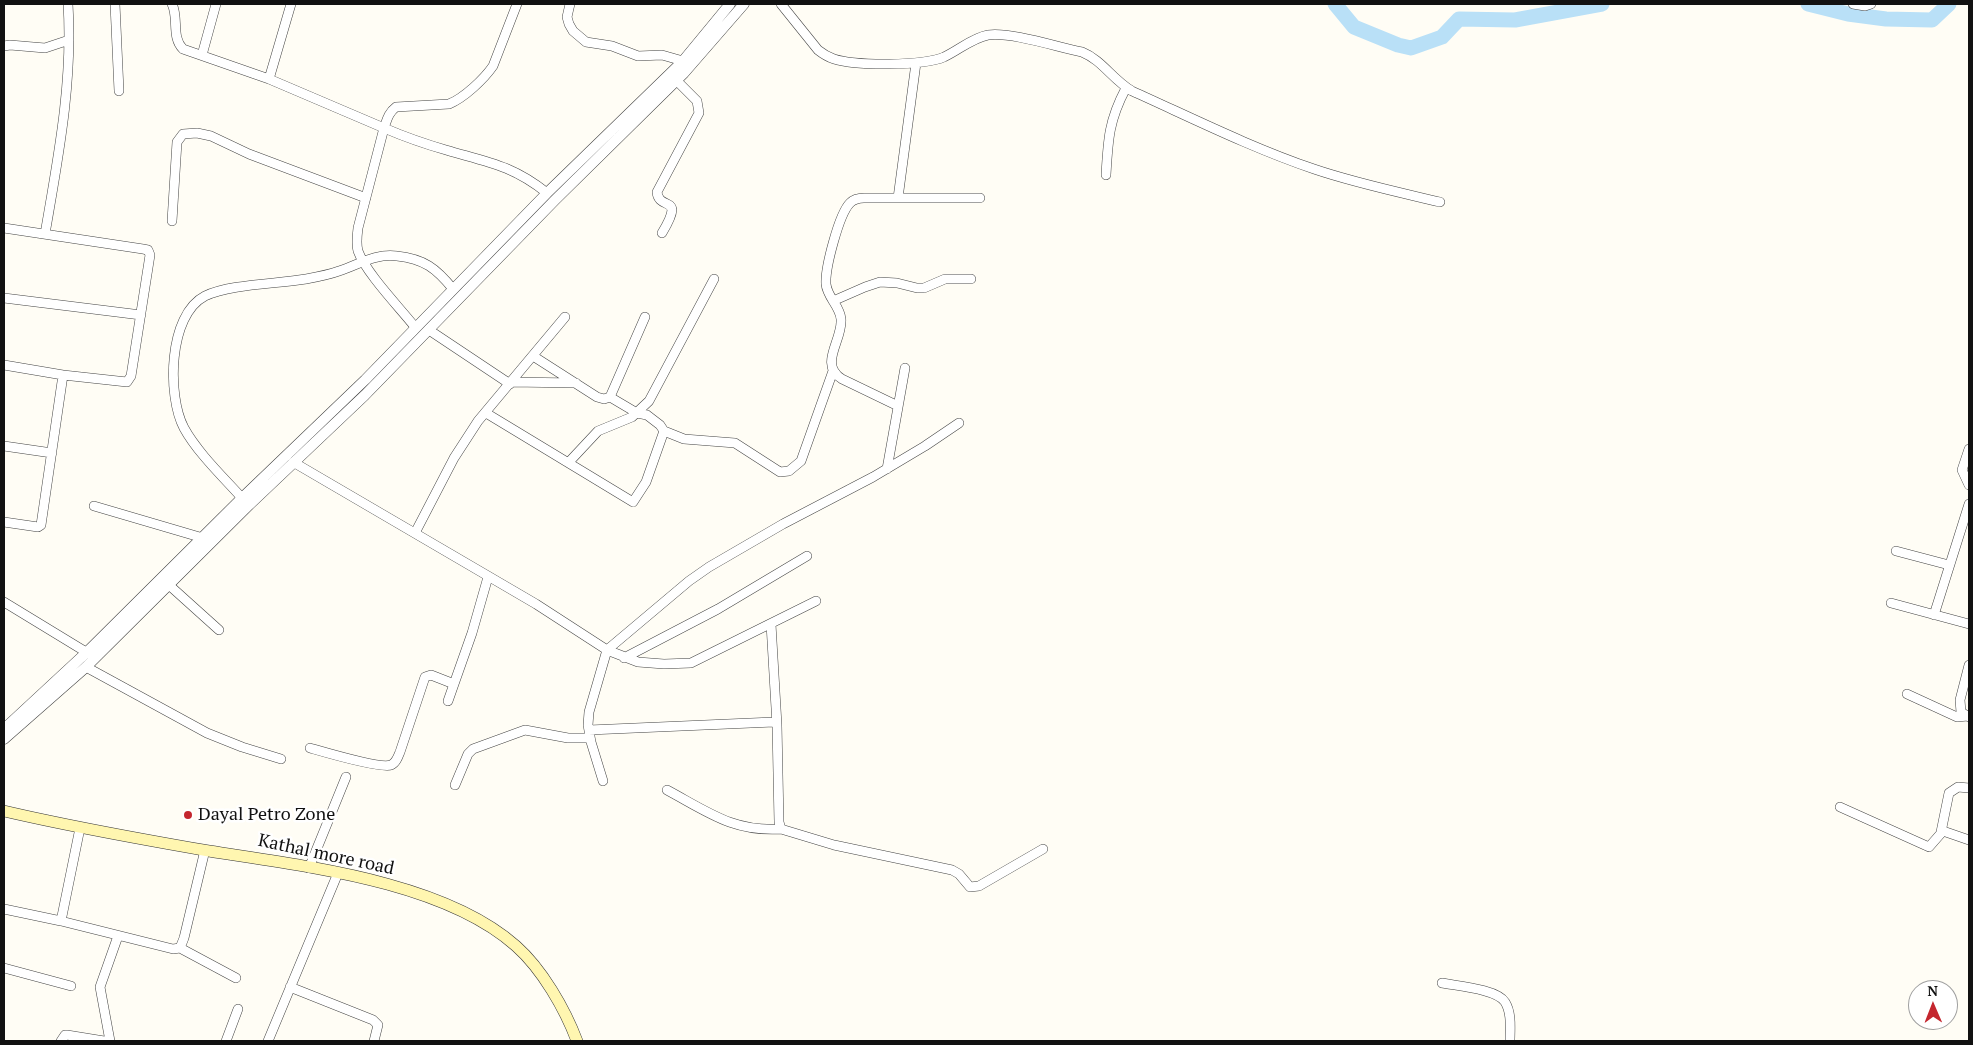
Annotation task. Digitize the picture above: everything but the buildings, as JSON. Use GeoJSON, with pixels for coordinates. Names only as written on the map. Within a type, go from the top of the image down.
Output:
{"type":"FeatureCollection","features":[{"type":"Feature","properties":{"kind":"main road","name":"Kathal more road"},"geometry":{"type":"LineString","coordinates":[[4,811],[80,828],[338,873],[389,885],[433,899],[476,918],[517,946],[546,980],[578,1041]]}},
{"type":"Feature","properties":{"kind":"street"},"geometry":{"type":"LineString","coordinates":[[45,234],[67,95],[68,4]]}},
{"type":"Feature","properties":{"kind":"street"},"geometry":{"type":"LineString","coordinates":[[115,4],[119,91]]}},
{"type":"Feature","properties":{"kind":"street"},"geometry":{"type":"LineString","coordinates":[[172,4],[175,11],[177,39],[183,49],[269,79],[416,141],[497,163],[532,181],[547,193]]}},
{"type":"Feature","properties":{"kind":"street"},"geometry":{"type":"LineString","coordinates":[[202,55],[216,4]]}},
{"type":"Feature","properties":{"kind":"street"},"geometry":{"type":"LineString","coordinates":[[269,79],[290,4]]}},
{"type":"Feature","properties":{"kind":"street"},"geometry":{"type":"LineString","coordinates":[[415,327],[363,261],[358,250],[356,238],[384,128],[391,110],[396,107],[449,104],[457,101],[487,74],[493,66],[517,4]]}},
{"type":"Feature","properties":{"kind":"street"},"geometry":{"type":"LineString","coordinates":[[570,4],[567,17],[569,24],[573,31],[586,42],[612,46],[638,56],[662,55],[683,61]]}},
{"type":"Feature","properties":{"kind":"street"},"geometry":{"type":"LineString","coordinates":[[4,739],[86,667],[91,655],[202,538],[346,399],[547,193],[683,61],[730,4]]}},
{"type":"Feature","properties":{"kind":"street"},"geometry":{"type":"LineString","coordinates":[[5,727],[91,655],[169,585],[293,462],[365,395],[555,200],[693,64],[744,4]]}},
{"type":"Feature","properties":{"kind":"street"},"geometry":{"type":"LineString","coordinates":[[782,4],[825,56],[843,61],[916,63],[943,57],[974,40],[1001,34],[1082,52],[1092,56],[1126,88],[1249,143],[1315,170],[1440,202]]}},
{"type":"Feature","properties":{"kind":"street"},"geometry":{"type":"LineString","coordinates":[[1853,4],[1865,6],[1871,4]]}},
{"type":"Feature","properties":{"kind":"street"},"geometry":{"type":"LineString","coordinates":[[4,46],[45,48],[69,40]]}},
{"type":"Feature","properties":{"kind":"street"},"geometry":{"type":"LineString","coordinates":[[898,198],[916,63]]}},
{"type":"Feature","properties":{"kind":"street"},"geometry":{"type":"LineString","coordinates":[[662,233],[671,217],[673,209],[660,199],[657,192],[699,113],[697,102],[676,80]]}},
{"type":"Feature","properties":{"kind":"street"},"geometry":{"type":"LineString","coordinates":[[1106,175],[1107,150],[1113,116],[1126,88]]}},
{"type":"Feature","properties":{"kind":"street"},"geometry":{"type":"LineString","coordinates":[[172,222],[177,142],[183,134],[188,133],[211,136],[249,154],[366,198]]}},
{"type":"Feature","properties":{"kind":"street"},"geometry":{"type":"LineString","coordinates":[[610,397],[637,413],[647,415],[660,425],[664,431],[684,439],[735,443],[780,472],[790,471],[801,460],[833,371],[831,363],[841,327],[841,319],[826,284],[828,260],[847,207],[851,201],[856,199],[898,198],[980,198]]}},
{"type":"Feature","properties":{"kind":"street"},"geometry":{"type":"LineString","coordinates":[[4,228],[148,250],[150,259],[131,376],[127,382],[63,375],[4,365]]}},
{"type":"Feature","properties":{"kind":"street"},"geometry":{"type":"LineString","coordinates":[[242,498],[207,459],[185,430],[178,415],[174,396],[174,370],[179,329],[188,311],[203,297],[218,291],[314,278],[340,271],[379,256],[394,255],[412,258],[435,269],[453,289]]}},
{"type":"Feature","properties":{"kind":"street"},"geometry":{"type":"LineString","coordinates":[[569,462],[598,431],[626,420],[637,413],[654,393],[714,279]]}},
{"type":"Feature","properties":{"kind":"street"},"geometry":{"type":"LineString","coordinates":[[833,301],[880,282],[924,288],[945,279],[971,279]]}},
{"type":"Feature","properties":{"kind":"street"},"geometry":{"type":"LineString","coordinates":[[4,298],[141,315]]}},
{"type":"Feature","properties":{"kind":"street"},"geometry":{"type":"LineString","coordinates":[[415,533],[454,458],[486,413],[565,317]]}},
{"type":"Feature","properties":{"kind":"street"},"geometry":{"type":"LineString","coordinates":[[533,356],[597,397],[604,399],[610,397],[645,317]]}},
{"type":"Feature","properties":{"kind":"street"},"geometry":{"type":"LineString","coordinates":[[429,330],[511,383],[576,383]]}},
{"type":"Feature","properties":{"kind":"street"},"geometry":{"type":"LineString","coordinates":[[887,469],[905,368]]}},
{"type":"Feature","properties":{"kind":"street"},"geometry":{"type":"LineString","coordinates":[[833,371],[842,379],[898,406]]}},
{"type":"Feature","properties":{"kind":"street"},"geometry":{"type":"LineString","coordinates":[[4,522],[38,527],[41,525],[63,375]]}},
{"type":"Feature","properties":{"kind":"street"},"geometry":{"type":"LineString","coordinates":[[486,413],[632,502],[646,482],[664,431]]}},
{"type":"Feature","properties":{"kind":"street"},"geometry":{"type":"LineString","coordinates":[[603,781],[589,734],[589,712],[607,650],[689,581],[709,567],[783,524],[887,469],[959,423]]}},
{"type":"Feature","properties":{"kind":"street"},"geometry":{"type":"LineString","coordinates":[[4,446],[52,453]]}},
{"type":"Feature","properties":{"kind":"street"},"geometry":{"type":"LineString","coordinates":[[1969,449],[1962,470],[1969,485]]}},
{"type":"Feature","properties":{"kind":"street"},"geometry":{"type":"LineString","coordinates":[[293,462],[488,576],[607,650],[624,658],[645,663],[691,663],[816,601]]}},
{"type":"Feature","properties":{"kind":"street"},"geometry":{"type":"LineString","coordinates":[[1934,615],[1969,504]]}},
{"type":"Feature","properties":{"kind":"street"},"geometry":{"type":"LineString","coordinates":[[94,506],[202,538]]}},
{"type":"Feature","properties":{"kind":"street"},"geometry":{"type":"LineString","coordinates":[[1896,551],[1949,566]]}},
{"type":"Feature","properties":{"kind":"street"},"geometry":{"type":"LineString","coordinates":[[624,658],[718,609],[807,556]]}},
{"type":"Feature","properties":{"kind":"street"},"geometry":{"type":"LineString","coordinates":[[448,701],[472,634],[488,576]]}},
{"type":"Feature","properties":{"kind":"street"},"geometry":{"type":"LineString","coordinates":[[169,585],[219,630]]}},
{"type":"Feature","properties":{"kind":"street"},"geometry":{"type":"LineString","coordinates":[[4,602],[91,655]]}},
{"type":"Feature","properties":{"kind":"street"},"geometry":{"type":"LineString","coordinates":[[1890,603],[1969,624]]}},
{"type":"Feature","properties":{"kind":"street"},"geometry":{"type":"LineString","coordinates":[[771,624],[777,724],[779,822],[782,829]]}},
{"type":"Feature","properties":{"kind":"street"},"geometry":{"type":"LineString","coordinates":[[1968,717],[1961,712],[1959,705],[1969,665]]}},
{"type":"Feature","properties":{"kind":"street"},"geometry":{"type":"LineString","coordinates":[[86,667],[214,737],[242,748],[281,759]]}},
{"type":"Feature","properties":{"kind":"street"},"geometry":{"type":"LineString","coordinates":[[310,748],[384,766],[391,765],[396,761],[400,752],[425,677],[431,675],[454,684]]}},
{"type":"Feature","properties":{"kind":"street"},"geometry":{"type":"LineString","coordinates":[[1907,694],[1957,717],[1968,717]]}},
{"type":"Feature","properties":{"kind":"street"},"geometry":{"type":"LineString","coordinates":[[456,785],[468,754],[473,749],[525,730],[568,738],[642,729],[771,722],[777,724]]}},
{"type":"Feature","properties":{"kind":"street"},"geometry":{"type":"LineString","coordinates":[[310,868],[346,777]]}},
{"type":"Feature","properties":{"kind":"street"},"geometry":{"type":"LineString","coordinates":[[1840,807],[1929,847],[1941,832],[1949,793],[1958,787],[1969,788]]}},
{"type":"Feature","properties":{"kind":"street"},"geometry":{"type":"LineString","coordinates":[[667,790],[728,823],[755,829],[782,829],[896,859],[952,870],[959,874],[967,885],[972,887],[979,886],[1043,849]]}},
{"type":"Feature","properties":{"kind":"street"},"geometry":{"type":"LineString","coordinates":[[61,921],[80,828]]}},
{"type":"Feature","properties":{"kind":"street"},"geometry":{"type":"LineString","coordinates":[[1941,832],[1948,832],[1969,840]]}},
{"type":"Feature","properties":{"kind":"street"},"geometry":{"type":"LineString","coordinates":[[180,948],[205,850]]}},
{"type":"Feature","properties":{"kind":"street"},"geometry":{"type":"LineString","coordinates":[[268,1041],[338,873]]}},
{"type":"Feature","properties":{"kind":"street"},"geometry":{"type":"LineString","coordinates":[[4,909],[173,949],[180,948],[236,978]]}},
{"type":"Feature","properties":{"kind":"street"},"geometry":{"type":"LineString","coordinates":[[110,1041],[100,987],[118,936]]}},
{"type":"Feature","properties":{"kind":"street"},"geometry":{"type":"LineString","coordinates":[[4,968],[71,986]]}},
{"type":"Feature","properties":{"kind":"street"},"geometry":{"type":"LineString","coordinates":[[1442,983],[1487,992],[1503,999],[1508,1007],[1510,1018],[1510,1041]]}},
{"type":"Feature","properties":{"kind":"street"},"geometry":{"type":"LineString","coordinates":[[290,987],[373,1020],[378,1025],[374,1041]]}},
{"type":"Feature","properties":{"kind":"street"},"geometry":{"type":"LineString","coordinates":[[226,1041],[238,1010]]}},
{"type":"Feature","properties":{"kind":"street"},"geometry":{"type":"LineString","coordinates":[[61,1041],[62,1037],[67,1035],[104,1041]]}},
{"type":"Feature","properties":{"kind":"waterway"},"geometry":{"type":"LineString","coordinates":[[1335,4],[1354,27],[1398,45],[1411,48],[1442,37],[1459,19],[1515,20],[1602,4]]}},
{"type":"Feature","properties":{"kind":"waterway"},"geometry":{"type":"LineString","coordinates":[[1808,4],[1848,14],[1886,19],[1932,20],[1949,4]]}},
{"type":"Feature","properties":{"kind":"place","name":"Dayal Petro Zone"},"geometry":{"type":"Point","coordinates":[188,815]}}]}
